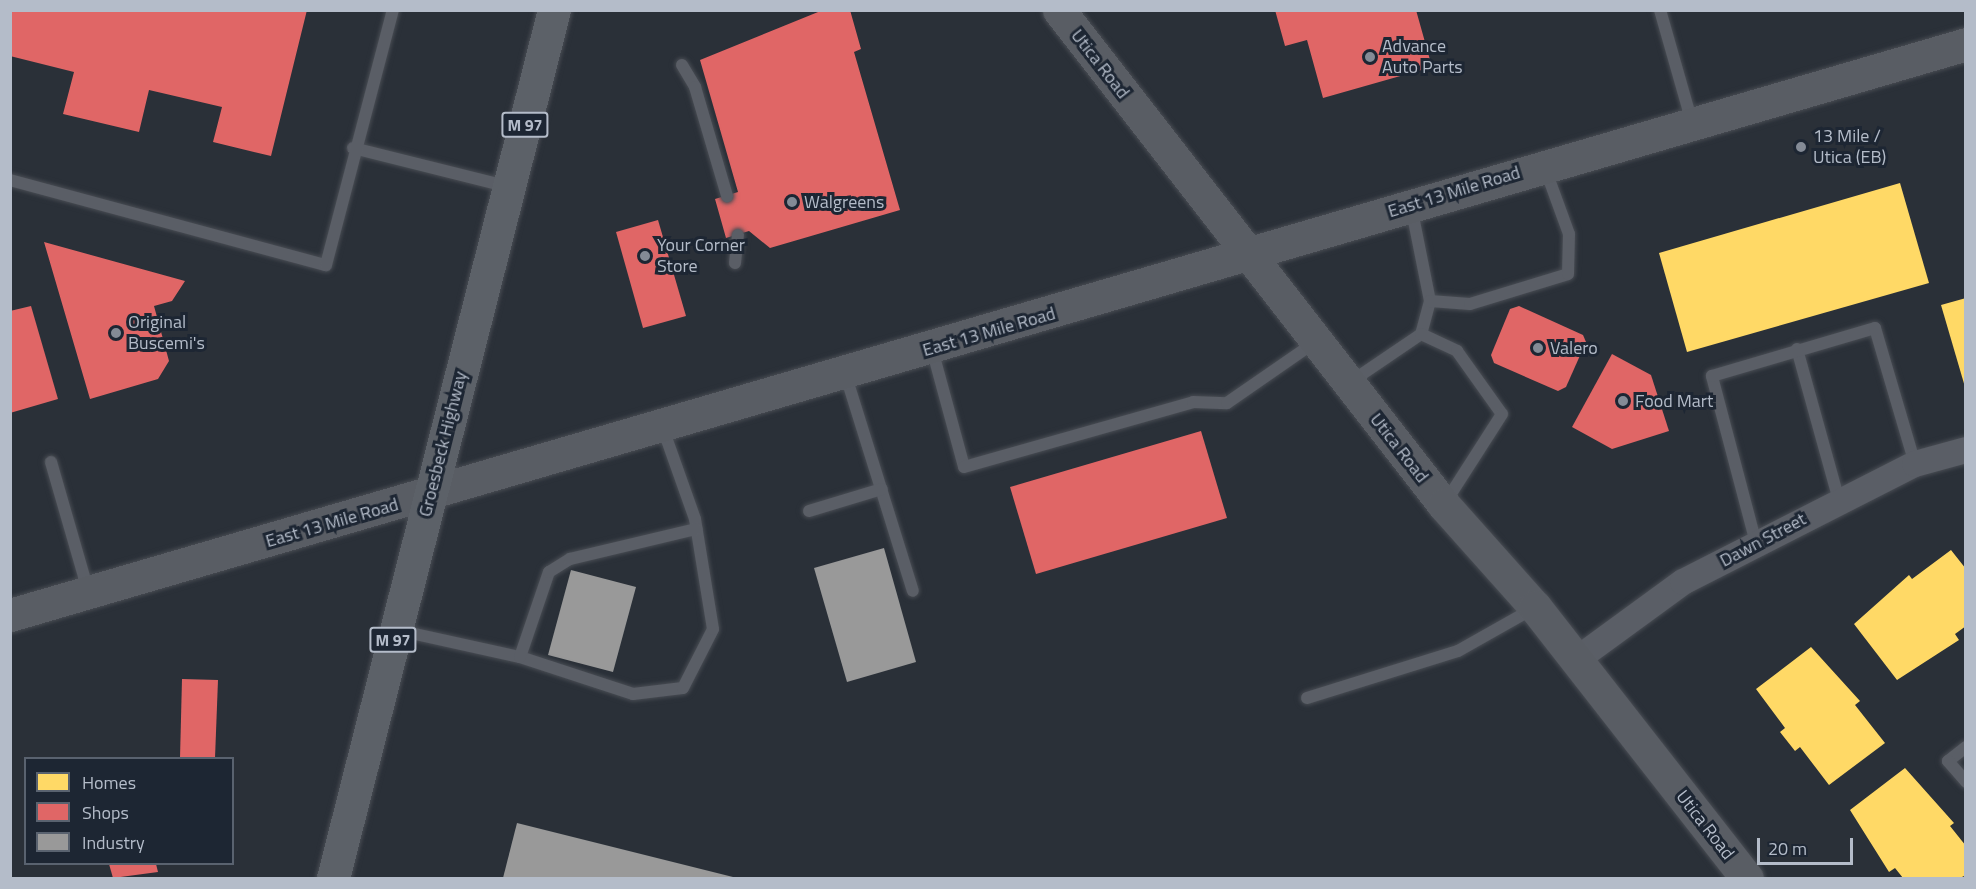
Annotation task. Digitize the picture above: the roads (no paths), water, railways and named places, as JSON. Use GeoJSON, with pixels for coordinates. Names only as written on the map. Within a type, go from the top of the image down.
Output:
{"type":"FeatureCollection","features":[{"type":"Feature","properties":{"kind":"main road","name":"Groesbeck Highway"},"geometry":{"type":"LineString","coordinates":[[333,879],[554,10]]}},
{"type":"Feature","properties":{"kind":"main road","name":"Utica Road"},"geometry":{"type":"LineString","coordinates":[[1059,10],[1246,255],[1444,505],[1535,607],[1746,879]]}},
{"type":"Feature","properties":{"kind":"main road","name":"East 13 Mile Road"},"geometry":{"type":"LineString","coordinates":[[10,615],[932,349],[1544,165],[1965,44]]}},
{"type":"Feature","properties":{"kind":"street","name":"Dawn Street"},"geometry":{"type":"LineString","coordinates":[[1576,660],[1683,582],[1839,500],[1915,464],[1965,450]]}},
{"type":"Feature","properties":{"kind":"lane"},"geometry":{"type":"LineString","coordinates":[[10,180],[326,265],[353,148],[393,10]]}},
{"type":"Feature","properties":{"kind":"lane"},"geometry":{"type":"LineString","coordinates":[[1660,10],[1692,122]]}},
{"type":"Feature","properties":{"kind":"lane"},"geometry":{"type":"LineString","coordinates":[[682,65],[695,87],[727,195]]}},
{"type":"Feature","properties":{"kind":"lane"},"geometry":{"type":"LineString","coordinates":[[353,148],[509,187]]}},
{"type":"Feature","properties":{"kind":"lane"},"geometry":{"type":"LineString","coordinates":[[1430,301],[1470,304],[1568,274],[1569,234],[1544,165]]}},
{"type":"Feature","properties":{"kind":"lane"},"geometry":{"type":"LineString","coordinates":[[1348,384],[1421,334],[1430,301],[1411,205]]}},
{"type":"Feature","properties":{"kind":"lane"},"geometry":{"type":"LineString","coordinates":[[735,263],[738,235]]}},
{"type":"Feature","properties":{"kind":"lane"},"geometry":{"type":"LineString","coordinates":[[1756,543],[1712,376],[1797,349],[1875,328],[1915,464]]}},
{"type":"Feature","properties":{"kind":"lane"},"geometry":{"type":"LineString","coordinates":[[1421,334],[1457,351],[1502,414],[1444,505]]}},
{"type":"Feature","properties":{"kind":"lane"},"geometry":{"type":"LineString","coordinates":[[932,349],[964,467],[1193,402],[1227,403],[1315,342]]}},
{"type":"Feature","properties":{"kind":"lane"},"geometry":{"type":"LineString","coordinates":[[1797,349],[1839,500]]}},
{"type":"Feature","properties":{"kind":"lane"},"geometry":{"type":"LineString","coordinates":[[845,374],[913,591]]}},
{"type":"Feature","properties":{"kind":"lane"},"geometry":{"type":"LineString","coordinates":[[396,630],[520,657],[633,694],[683,688],[713,628],[696,529],[662,426]]}},
{"type":"Feature","properties":{"kind":"lane"},"geometry":{"type":"LineString","coordinates":[[51,462],[89,594]]}},
{"type":"Feature","properties":{"kind":"lane"},"geometry":{"type":"LineString","coordinates":[[809,511],[882,489]]}},
{"type":"Feature","properties":{"kind":"lane"},"geometry":{"type":"LineString","coordinates":[[520,657],[549,572],[570,560],[696,529]]}},
{"type":"Feature","properties":{"kind":"lane"},"geometry":{"type":"LineString","coordinates":[[1307,698],[1458,651],[1535,607]]}},
{"type":"Feature","properties":{"kind":"lane"},"geometry":{"type":"LineString","coordinates":[[1965,747],[1948,761],[1965,782]]}},
{"type":"Feature","properties":{"kind":"place","name":"Advance Auto Parts"},"geometry":{"type":"Point","coordinates":[1370,57]}},
{"type":"Feature","properties":{"kind":"place","name":"13 Mile / Utica (EB)"},"geometry":{"type":"Point","coordinates":[1801,147]}},
{"type":"Feature","properties":{"kind":"place","name":"Walgreens"},"geometry":{"type":"Point","coordinates":[792,202]}},
{"type":"Feature","properties":{"kind":"place","name":"Your Corner Store"},"geometry":{"type":"Point","coordinates":[645,256]}},
{"type":"Feature","properties":{"kind":"place","name":"Original Buscemi's"},"geometry":{"type":"Point","coordinates":[116,333]}},
{"type":"Feature","properties":{"kind":"place","name":"Valero"},"geometry":{"type":"Point","coordinates":[1538,348]}},
{"type":"Feature","properties":{"kind":"place","name":"Food Mart"},"geometry":{"type":"Point","coordinates":[1623,401]}}]}
